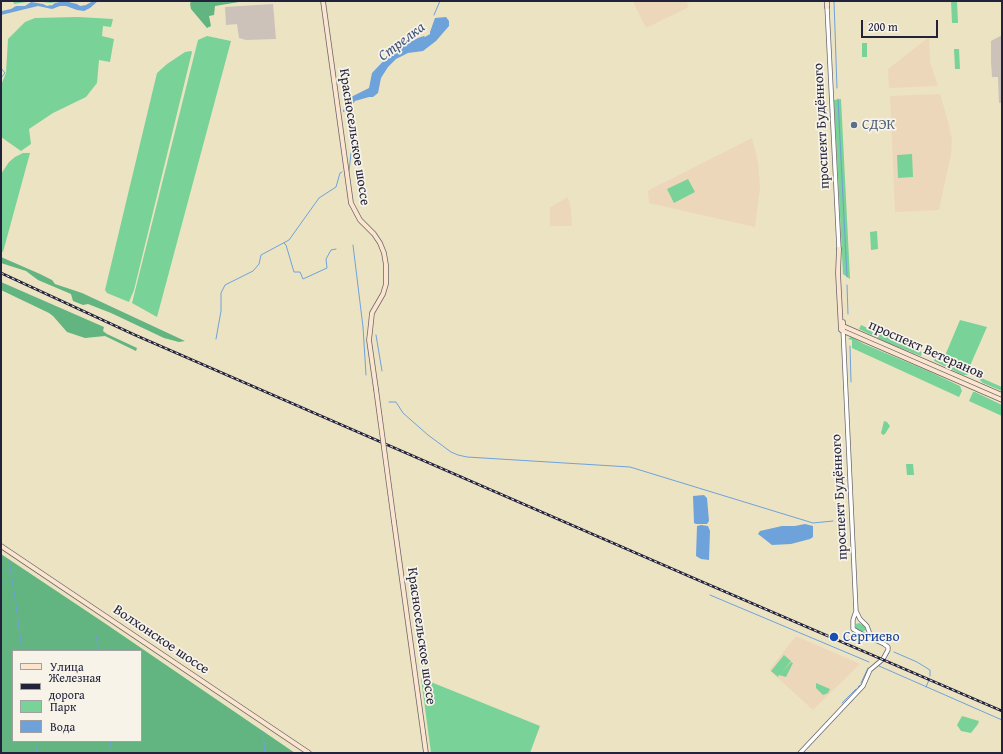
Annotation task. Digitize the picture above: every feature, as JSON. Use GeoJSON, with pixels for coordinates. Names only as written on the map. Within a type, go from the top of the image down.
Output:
{"type":"FeatureCollection","features":[{"type":"Feature","properties":{"kind":"main road","name":"Красносельское шоссе"},"geometry":{"type":"LineString","coordinates":[[323,1],[351,203],[360,220],[374,234],[380,243],[384,253],[386,265],[386,284],[383,294],[372,313],[369,340],[426,753]]}},
{"type":"Feature","properties":{"kind":"main road","name":"проспект Будённого"},"geometry":{"type":"LineString","coordinates":[[827,1],[827,7]]}},
{"type":"Feature","properties":{"kind":"main road","name":"проспект Будённого"},"geometry":{"type":"LineString","coordinates":[[839,249],[842,328]]}},
{"type":"Feature","properties":{"kind":"main road","name":"проспект Ветеранов"},"geometry":{"type":"LineString","coordinates":[[842,328],[852,334],[1002,400]]}},
{"type":"Feature","properties":{"kind":"main road","name":"проспект Ветеранов"},"geometry":{"type":"LineString","coordinates":[[842,328],[1002,395]]}},
{"type":"Feature","properties":{"kind":"main road","name":"Волхонское шоссе"},"geometry":{"type":"LineString","coordinates":[[1,546],[309,753]]}},
{"type":"Feature","properties":{"kind":"street","name":"проспект Будённого"},"geometry":{"type":"LineString","coordinates":[[827,7],[839,249]]}},
{"type":"Feature","properties":{"kind":"street","name":"проспект Будённого"},"geometry":{"type":"LineString","coordinates":[[842,328],[844,341],[845,383]]}},
{"type":"Feature","properties":{"kind":"street","name":"проспект Будённого"},"geometry":{"type":"LineString","coordinates":[[842,328],[856,611],[853,624]]}},
{"type":"Feature","properties":{"kind":"street"},"geometry":{"type":"LineString","coordinates":[[844,341],[848,335],[852,334]]}},
{"type":"Feature","properties":{"kind":"street","name":"проспект Будённого"},"geometry":{"type":"LineString","coordinates":[[856,611],[862,622]]}},
{"type":"Feature","properties":{"kind":"street"},"geometry":{"type":"LineString","coordinates":[[800,753],[863,686],[870,670],[887,654],[887,646],[862,634],[853,628],[853,624],[857,621],[862,622],[866,625],[871,637]]}},
{"type":"Feature","properties":{"kind":"street"},"geometry":{"type":"LineString","coordinates":[[862,634],[868,629]]}},
{"type":"Feature","properties":{"kind":"shaded area"},"geometry":{"type":"Polygon","coordinates":[[[634,1],[686,1],[689,7],[646,28],[634,4],[634,1]]]}},
{"type":"Feature","properties":{"kind":"shaded area"},"geometry":{"type":"Polygon","coordinates":[[[273,4],[276,39],[246,40],[239,38],[237,24],[226,25],[225,7],[273,4]]]}},
{"type":"Feature","properties":{"kind":"shaded area"},"geometry":{"type":"Polygon","coordinates":[[[1002,35],[1002,103],[999,103],[998,77],[992,77],[991,41],[1002,35]]]}},
{"type":"Feature","properties":{"kind":"shaded area"},"geometry":{"type":"Polygon","coordinates":[[[929,37],[930,62],[938,86],[889,88],[888,69],[929,37]]]}},
{"type":"Feature","properties":{"kind":"shaded area"},"geometry":{"type":"Polygon","coordinates":[[[940,94],[952,140],[951,154],[939,210],[895,212],[890,96],[940,94]]]}},
{"type":"Feature","properties":{"kind":"shaded area"},"geometry":{"type":"Polygon","coordinates":[[[752,138],[758,162],[760,188],[755,227],[649,203],[648,191],[651,189],[752,138]]]}},
{"type":"Feature","properties":{"kind":"shaded area"},"geometry":{"type":"Polygon","coordinates":[[[568,197],[571,209],[572,226],[550,226],[550,207],[568,197]]]}},
{"type":"Feature","properties":{"kind":"shaded area"},"geometry":{"type":"Polygon","coordinates":[[[796,636],[860,664],[813,710],[769,670],[796,636]]]}},
{"type":"Feature","properties":{"kind":"green space"},"geometry":{"type":"Polygon","coordinates":[[[13,1],[33,1],[14,4],[13,1]]]}},
{"type":"Feature","properties":{"kind":"green space"},"geometry":{"type":"Polygon","coordinates":[[[33,1],[62,1],[51,3],[33,1]]]}},
{"type":"Feature","properties":{"kind":"green space"},"geometry":{"type":"Polygon","coordinates":[[[191,1],[245,1],[215,6],[214,15],[209,16],[211,26],[207,28],[191,9],[191,1]]]}},
{"type":"Feature","properties":{"kind":"green space"},"geometry":{"type":"Polygon","coordinates":[[[951,1],[957,1],[958,23],[952,23],[951,1]]]}},
{"type":"Feature","properties":{"kind":"green space"},"geometry":{"type":"Polygon","coordinates":[[[78,17],[113,19],[111,27],[103,26],[102,36],[114,39],[110,62],[99,60],[97,83],[86,97],[53,113],[29,129],[31,144],[21,151],[1,137],[1,85],[6,73],[8,39],[25,22],[35,18],[78,17]]]}},
{"type":"Feature","properties":{"kind":"green space"},"geometry":{"type":"Polygon","coordinates":[[[207,36],[231,41],[157,317],[132,303],[198,40],[207,36]]]}},
{"type":"Feature","properties":{"kind":"green space"},"geometry":{"type":"Polygon","coordinates":[[[862,43],[867,43],[867,57],[862,57],[862,43]]]}},
{"type":"Feature","properties":{"kind":"green space"},"geometry":{"type":"Polygon","coordinates":[[[954,49],[959,49],[960,69],[955,69],[954,49]]]}},
{"type":"Feature","properties":{"kind":"green space"},"geometry":{"type":"Polygon","coordinates":[[[185,52],[192,52],[134,290],[129,302],[107,293],[105,290],[157,73],[185,52]]]}},
{"type":"Feature","properties":{"kind":"green space"},"geometry":{"type":"Polygon","coordinates":[[[841,99],[850,279],[843,274],[834,100],[841,99]]]}},
{"type":"Feature","properties":{"kind":"green space"},"geometry":{"type":"Polygon","coordinates":[[[23,153],[30,153],[3,252],[1,251],[1,174],[9,162],[23,153]]]}},
{"type":"Feature","properties":{"kind":"green space"},"geometry":{"type":"Polygon","coordinates":[[[912,154],[913,177],[898,178],[897,155],[912,154]]]}},
{"type":"Feature","properties":{"kind":"green space"},"geometry":{"type":"Polygon","coordinates":[[[688,179],[695,192],[674,203],[667,189],[688,179]]]}},
{"type":"Feature","properties":{"kind":"green space"},"geometry":{"type":"Polygon","coordinates":[[[877,231],[878,249],[871,250],[870,232],[877,231]]]}},
{"type":"Feature","properties":{"kind":"green space"},"geometry":{"type":"Polygon","coordinates":[[[1,257],[52,280],[55,284],[82,293],[185,341],[179,342],[164,338],[111,313],[88,304],[83,305],[73,301],[71,294],[38,280],[26,271],[1,263],[1,257]]]}},
{"type":"Feature","properties":{"kind":"green space"},"geometry":{"type":"Polygon","coordinates":[[[1,282],[104,327],[103,331],[107,334],[137,348],[136,351],[105,336],[85,338],[67,332],[49,313],[1,290],[1,282]]]}},
{"type":"Feature","properties":{"kind":"green space"},"geometry":{"type":"Polygon","coordinates":[[[960,320],[987,327],[969,368],[944,358],[960,320]]]}},
{"type":"Feature","properties":{"kind":"green space"},"geometry":{"type":"Polygon","coordinates":[[[861,325],[922,352],[921,356],[888,343],[859,329],[861,325]]]}},
{"type":"Feature","properties":{"kind":"green space"},"geometry":{"type":"Polygon","coordinates":[[[851,337],[960,386],[962,391],[959,397],[852,348],[852,340],[848,339],[851,337]]]}},
{"type":"Feature","properties":{"kind":"green space"},"geometry":{"type":"Polygon","coordinates":[[[935,358],[969,372],[967,375],[963,375],[934,361],[935,358]]]}},
{"type":"Feature","properties":{"kind":"green space"},"geometry":{"type":"Polygon","coordinates":[[[979,377],[1002,387],[1002,391],[983,383],[979,377]]]}},
{"type":"Feature","properties":{"kind":"green space"},"geometry":{"type":"Polygon","coordinates":[[[973,392],[1002,405],[1002,416],[969,401],[973,392]]]}},
{"type":"Feature","properties":{"kind":"green space"},"geometry":{"type":"Polygon","coordinates":[[[884,421],[890,426],[883,435],[881,433],[884,421]]]}},
{"type":"Feature","properties":{"kind":"green space"},"geometry":{"type":"Polygon","coordinates":[[[906,464],[913,464],[914,475],[907,475],[906,464]]]}},
{"type":"Feature","properties":{"kind":"green space"},"geometry":{"type":"Polygon","coordinates":[[[1,554],[103,622],[295,753],[1,753],[1,554]]]}},
{"type":"Feature","properties":{"kind":"green space"},"geometry":{"type":"Polygon","coordinates":[[[859,623],[865,626],[866,630],[860,631],[856,628],[856,624],[859,623]]]}},
{"type":"Feature","properties":{"kind":"green space"},"geometry":{"type":"Polygon","coordinates":[[[784,655],[791,661],[782,672],[791,662],[793,663],[786,677],[779,675],[778,677],[771,671],[784,655]]]}},
{"type":"Feature","properties":{"kind":"green space"},"geometry":{"type":"Polygon","coordinates":[[[421,678],[540,726],[530,753],[431,753],[421,678]]]}},
{"type":"Feature","properties":{"kind":"green space"},"geometry":{"type":"Polygon","coordinates":[[[816,683],[830,689],[828,693],[823,695],[816,688],[816,683]]]}},
{"type":"Feature","properties":{"kind":"green space"},"geometry":{"type":"Polygon","coordinates":[[[962,716],[979,721],[971,733],[961,731],[957,725],[962,716]]]}},
{"type":"Feature","properties":{"kind":"water"},"geometry":{"type":"Polygon","coordinates":[[[64,1],[80,6],[86,5],[93,1],[98,1],[84,11],[66,6],[60,6],[52,9],[38,6],[1,15],[2,11],[16,6],[25,6],[31,2],[51,6],[55,3],[64,1]]]}},
{"type":"Feature","properties":{"kind":"water"},"geometry":{"type":"Polygon","coordinates":[[[446,17],[449,21],[449,26],[436,41],[423,51],[408,53],[396,59],[388,67],[381,78],[378,93],[373,97],[355,101],[350,109],[343,112],[343,110],[347,108],[351,97],[369,88],[372,73],[391,53],[399,51],[403,46],[418,38],[425,37],[430,34],[435,18],[446,17]]]}},
{"type":"Feature","properties":{"kind":"water"},"geometry":{"type":"Polygon","coordinates":[[[357,125],[357,130],[353,137],[351,137],[349,127],[357,125]]]}},
{"type":"Feature","properties":{"kind":"water"},"geometry":{"type":"Polygon","coordinates":[[[704,495],[707,498],[709,521],[707,524],[696,524],[694,523],[693,496],[704,495]]]}},
{"type":"Feature","properties":{"kind":"water"},"geometry":{"type":"Polygon","coordinates":[[[805,524],[813,526],[813,537],[791,544],[772,545],[758,534],[760,531],[782,526],[805,524]]]}},
{"type":"Feature","properties":{"kind":"water"},"geometry":{"type":"Polygon","coordinates":[[[697,526],[708,526],[710,531],[709,560],[701,559],[696,556],[697,526]]]}},
{"type":"Feature","properties":{"kind":"waterway"},"geometry":{"type":"LineString","coordinates":[[434,15],[440,1]]}},
{"type":"Feature","properties":{"kind":"waterway"},"geometry":{"type":"LineString","coordinates":[[834,1],[837,88]]}},
{"type":"Feature","properties":{"kind":"waterway"},"geometry":{"type":"LineString","coordinates":[[1,68],[5,73],[1,78]]}},
{"type":"Feature","properties":{"kind":"waterway"},"geometry":{"type":"LineString","coordinates":[[838,99],[847,277]]}},
{"type":"Feature","properties":{"kind":"waterway","name":"Стрелка"},"geometry":{"type":"LineString","coordinates":[[349,171],[351,153]]}},
{"type":"Feature","properties":{"kind":"waterway","name":"Стрелка"},"geometry":{"type":"LineString","coordinates":[[216,339],[221,311],[221,293],[225,285],[253,271],[259,264],[261,255],[289,240],[319,198],[336,187],[340,173],[342,172]]}},
{"type":"Feature","properties":{"kind":"waterway"},"geometry":{"type":"LineString","coordinates":[[284,243],[286,245],[294,272],[300,272],[303,279],[327,268],[326,259],[331,250],[336,249]]}},
{"type":"Feature","properties":{"kind":"waterway"},"geometry":{"type":"LineString","coordinates":[[353,245],[363,327],[366,375]]}},
{"type":"Feature","properties":{"kind":"waterway"},"geometry":{"type":"LineString","coordinates":[[847,285],[848,314]]}},
{"type":"Feature","properties":{"kind":"waterway"},"geometry":{"type":"LineString","coordinates":[[376,335],[382,371]]}},
{"type":"Feature","properties":{"kind":"waterway"},"geometry":{"type":"LineString","coordinates":[[850,346],[851,382]]}},
{"type":"Feature","properties":{"kind":"waterway"},"geometry":{"type":"LineString","coordinates":[[389,402],[396,402],[403,413],[428,435],[451,452],[458,455],[467,457],[630,467],[813,523],[833,521]]}},
{"type":"Feature","properties":{"kind":"waterway"},"geometry":{"type":"LineString","coordinates":[[9,560],[16,604]]}},
{"type":"Feature","properties":{"kind":"waterway"},"geometry":{"type":"LineString","coordinates":[[710,595],[869,662]]}},
{"type":"Feature","properties":{"kind":"waterway"},"geometry":{"type":"LineString","coordinates":[[16,605],[22,650]]}},
{"type":"Feature","properties":{"kind":"waterway"},"geometry":{"type":"LineString","coordinates":[[96,636],[98,646]]}},
{"type":"Feature","properties":{"kind":"waterway"},"geometry":{"type":"LineString","coordinates":[[894,652],[917,662],[930,670],[930,676]]}},
{"type":"Feature","properties":{"kind":"waterway"},"geometry":{"type":"LineString","coordinates":[[879,666],[1002,720]]}},
{"type":"Feature","properties":{"kind":"waterway"},"geometry":{"type":"LineString","coordinates":[[861,683],[868,668]]}},
{"type":"Feature","properties":{"kind":"waterway"},"geometry":{"type":"LineString","coordinates":[[926,687],[929,680]]}},
{"type":"Feature","properties":{"kind":"waterway"},"geometry":{"type":"LineString","coordinates":[[842,703],[856,689]]}},
{"type":"Feature","properties":{"kind":"waterway"},"geometry":{"type":"LineString","coordinates":[[263,732],[265,753]]}},
{"type":"Feature","properties":{"kind":"waterway"},"geometry":{"type":"LineString","coordinates":[[35,742],[37,753]]}},
{"type":"Feature","properties":{"kind":"waterway"},"geometry":{"type":"LineString","coordinates":[[110,742],[112,753]]}},
{"type":"Feature","properties":{"kind":"railway"},"geometry":{"type":"LineString","coordinates":[[1,273],[135,335],[1002,711]]}},
{"type":"Feature","properties":{"kind":"place","name":"СДЭК"},"geometry":{"type":"Point","coordinates":[854,125]}},
{"type":"Feature","properties":{"kind":"place","name":"Сергиево"},"geometry":{"type":"Point","coordinates":[834,637]}}]}
